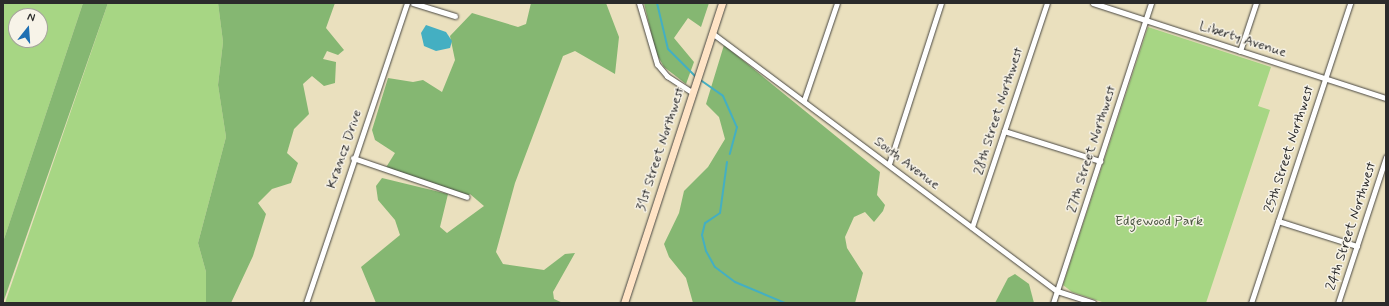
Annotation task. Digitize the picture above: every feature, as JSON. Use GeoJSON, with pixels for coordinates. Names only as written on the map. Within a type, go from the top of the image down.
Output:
{"type":"FeatureCollection","features":[{"type":"Feature","properties":{"kind":"main road","name":"31st Street Northwest"},"geometry":{"type":"LineString","coordinates":[[624,303],[722,3]]}},
{"type":"Feature","properties":{"kind":"street","name":"Krancz Drive"},"geometry":{"type":"LineString","coordinates":[[306,303],[353,158],[407,3]]}},
{"type":"Feature","properties":{"kind":"street"},"geometry":{"type":"LineString","coordinates":[[413,3],[455,16]]}},
{"type":"Feature","properties":{"kind":"street"},"geometry":{"type":"LineString","coordinates":[[639,3],[657,64],[672,80],[692,92]]}},
{"type":"Feature","properties":{"kind":"street"},"geometry":{"type":"LineString","coordinates":[[804,100],[837,3]]}},
{"type":"Feature","properties":{"kind":"street"},"geometry":{"type":"LineString","coordinates":[[889,164],[941,3]]}},
{"type":"Feature","properties":{"kind":"street","name":"28th Street Northwest"},"geometry":{"type":"LineString","coordinates":[[972,227],[1047,3]]}},
{"type":"Feature","properties":{"kind":"street","name":"Liberty Avenue"},"geometry":{"type":"LineString","coordinates":[[1093,3],[1386,98]]}},
{"type":"Feature","properties":{"kind":"street","name":"27th Street Northwest"},"geometry":{"type":"LineString","coordinates":[[1053,303],[1151,3]]}},
{"type":"Feature","properties":{"kind":"street"},"geometry":{"type":"LineString","coordinates":[[1240,51],[1256,3]]}},
{"type":"Feature","properties":{"kind":"street","name":"25th Street Northwest"},"geometry":{"type":"LineString","coordinates":[[1251,303],[1350,3]]}},
{"type":"Feature","properties":{"kind":"street","name":"South Avenue"},"geometry":{"type":"LineString","coordinates":[[712,33],[804,100],[1057,291],[1093,303]]}},
{"type":"Feature","properties":{"kind":"street"},"geometry":{"type":"LineString","coordinates":[[1004,131],[1100,161]]}},
{"type":"Feature","properties":{"kind":"street","name":"24th Street Northwest"},"geometry":{"type":"LineString","coordinates":[[1338,303],[1386,157]]}},
{"type":"Feature","properties":{"kind":"street"},"geometry":{"type":"LineString","coordinates":[[353,158],[467,197]]}},
{"type":"Feature","properties":{"kind":"street"},"geometry":{"type":"LineString","coordinates":[[1278,221],[1357,246]]}},
{"type":"Feature","properties":{"kind":"green space"},"geometry":{"type":"Polygon","coordinates":[[[3,3],[83,3],[3,242],[3,3]]]}},
{"type":"Feature","properties":{"kind":"green space"},"geometry":{"type":"Polygon","coordinates":[[[83,3],[108,3],[3,303],[3,242],[83,3]]]}},
{"type":"Feature","properties":{"kind":"green space"},"geometry":{"type":"Polygon","coordinates":[[[108,3],[218,3],[223,42],[218,85],[226,137],[198,243],[206,272],[206,303],[5,303],[108,3]]]}},
{"type":"Feature","properties":{"kind":"green space"},"geometry":{"type":"Polygon","coordinates":[[[218,3],[335,3],[326,28],[344,50],[338,55],[327,51],[323,59],[336,62],[335,83],[324,86],[312,76],[303,84],[309,114],[294,129],[287,153],[298,163],[291,183],[272,189],[258,203],[266,214],[253,256],[231,303],[206,303],[206,272],[198,243],[226,137],[218,85],[223,42],[218,3]]]}},
{"type":"Feature","properties":{"kind":"green space"},"geometry":{"type":"Polygon","coordinates":[[[531,3],[606,3],[619,37],[615,74],[575,51],[563,56],[515,183],[496,252],[503,264],[544,270],[565,254],[575,253],[553,292],[554,299],[563,303],[376,303],[361,267],[400,235],[395,220],[378,200],[376,186],[382,178],[448,194],[440,227],[447,233],[484,206],[470,194],[467,197],[385,169],[395,153],[375,140],[372,130],[388,78],[413,82],[423,80],[442,92],[455,60],[450,36],[472,13],[518,27],[526,24],[531,3]]]}},
{"type":"Feature","properties":{"kind":"green space"},"geometry":{"type":"Polygon","coordinates":[[[644,3],[709,3],[701,27],[688,18],[674,38],[694,62],[686,84],[664,67],[656,53],[644,3]]]}},
{"type":"Feature","properties":{"kind":"green space","name":"Edgewood Park"},"geometry":{"type":"Polygon","coordinates":[[[1148,27],[1271,67],[1258,106],[1270,110],[1206,303],[1105,303],[1072,292],[1063,285],[1148,27]]]}},
{"type":"Feature","properties":{"kind":"green space"},"geometry":{"type":"Polygon","coordinates":[[[724,45],[880,172],[877,195],[885,205],[883,211],[874,222],[865,212],[854,217],[845,237],[847,248],[863,273],[855,303],[693,303],[686,278],[669,257],[664,244],[679,213],[684,191],[708,167],[725,139],[719,117],[706,104],[724,45]]]}},
{"type":"Feature","properties":{"kind":"green space"},"geometry":{"type":"Polygon","coordinates":[[[1015,274],[1029,284],[1034,303],[995,303],[1008,278],[1015,274]]]}},
{"type":"Feature","properties":{"kind":"water"},"geometry":{"type":"Polygon","coordinates":[[[426,25],[446,32],[452,41],[450,48],[436,51],[424,46],[421,33],[426,25]]]}},
{"type":"Feature","properties":{"kind":"waterway"},"geometry":{"type":"LineString","coordinates":[[657,3],[668,49],[696,77]]}},
{"type":"Feature","properties":{"kind":"waterway"},"geometry":{"type":"LineString","coordinates":[[699,79],[723,96],[737,127],[730,154]]}},
{"type":"Feature","properties":{"kind":"waterway"},"geometry":{"type":"LineString","coordinates":[[727,162],[720,213],[705,223],[702,235],[706,251],[715,267],[735,282],[785,303]]}}]}
